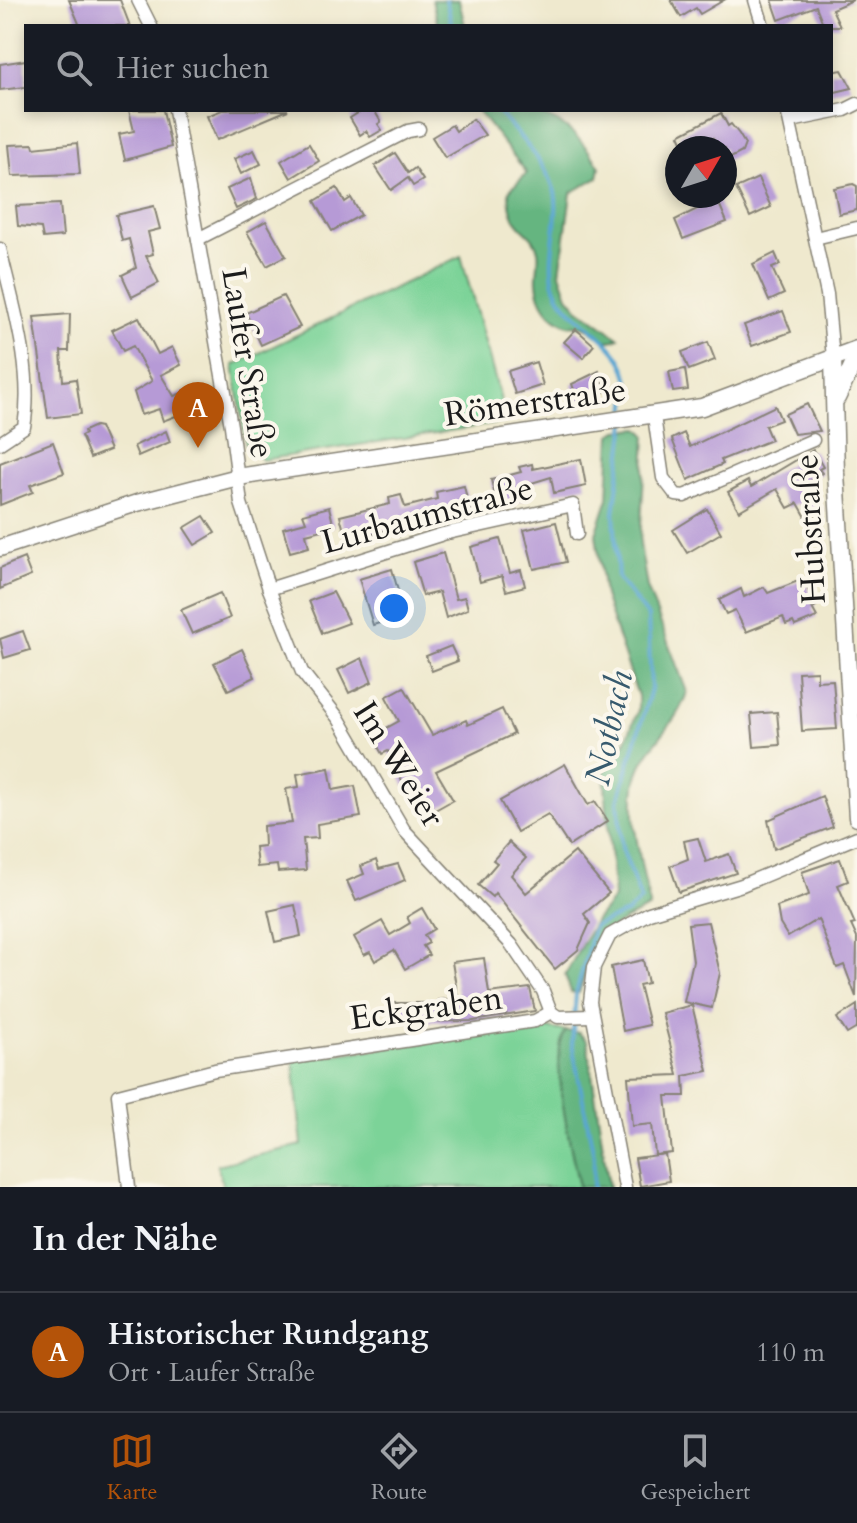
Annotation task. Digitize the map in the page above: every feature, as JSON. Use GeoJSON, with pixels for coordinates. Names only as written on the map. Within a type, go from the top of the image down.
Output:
{"type":"FeatureCollection","features":[{"type":"Feature","properties":{"kind":"main road","name":"Römerstraße"},"geometry":{"type":"LineString","coordinates":[[238,477],[647,416],[715,403],[857,349]]}},
{"type":"Feature","properties":{"kind":"main road"},"geometry":{"type":"LineString","coordinates":[[835,403],[857,356]]}},
{"type":"Feature","properties":{"kind":"main road","name":"Hubstraße"},"geometry":{"type":"LineString","coordinates":[[833,358],[857,818]]}},
{"type":"Feature","properties":{"kind":"main road","name":"Laufer Straße"},"geometry":{"type":"LineString","coordinates":[[0,548],[137,503],[238,477]]}},
{"type":"Feature","properties":{"kind":"street"},"geometry":{"type":"LineString","coordinates":[[138,0],[150,24]]}},
{"type":"Feature","properties":{"kind":"street"},"geometry":{"type":"LineString","coordinates":[[755,0],[762,24]]}},
{"type":"Feature","properties":{"kind":"street"},"geometry":{"type":"LineString","coordinates":[[833,108],[857,104]]}},
{"type":"Feature","properties":{"kind":"street","name":"Laufer Straße"},"geometry":{"type":"LineString","coordinates":[[175,112],[238,477]]}},
{"type":"Feature","properties":{"kind":"street"},"geometry":{"type":"LineString","coordinates":[[789,116],[812,112]]}},
{"type":"Feature","properties":{"kind":"street","name":"Hubstraße"},"geometry":{"type":"LineString","coordinates":[[789,116],[827,294],[833,358]]}},
{"type":"Feature","properties":{"kind":"street"},"geometry":{"type":"LineString","coordinates":[[198,239],[408,131],[419,129]]}},
{"type":"Feature","properties":{"kind":"street"},"geometry":{"type":"LineString","coordinates":[[815,238],[857,228]]}},
{"type":"Feature","properties":{"kind":"street"},"geometry":{"type":"LineString","coordinates":[[0,249],[14,310],[27,411],[24,427],[0,443]]}},
{"type":"Feature","properties":{"kind":"street"},"geometry":{"type":"LineString","coordinates":[[0,312],[14,310]]}},
{"type":"Feature","properties":{"kind":"street"},"geometry":{"type":"LineString","coordinates":[[647,416],[663,478],[676,495],[684,496],[813,440]]}},
{"type":"Feature","properties":{"kind":"street","name":"Im Weier"},"geometry":{"type":"LineString","coordinates":[[238,477],[246,524],[302,672],[339,719],[404,830],[511,944],[543,991],[554,1014]]}},
{"type":"Feature","properties":{"kind":"street","name":"Lurbaumstraße"},"geometry":{"type":"LineString","coordinates":[[269,589],[443,534],[573,505],[577,534]]}},
{"type":"Feature","properties":{"kind":"street"},"geometry":{"type":"LineString","coordinates":[[625,1187],[586,1016],[594,967],[610,935],[649,913],[742,885],[857,837]]}},
{"type":"Feature","properties":{"kind":"street"},"geometry":{"type":"LineString","coordinates":[[554,1014],[586,1016]]}},
{"type":"Feature","properties":{"kind":"street","name":"Eckgraben"},"geometry":{"type":"LineString","coordinates":[[129,1187],[118,1095],[215,1070],[535,1021],[554,1014]]}},
{"type":"Feature","properties":{"kind":"green space"},"geometry":{"type":"Polygon","coordinates":[[[432,0],[459,0],[465,24],[438,24],[432,0]]]}},
{"type":"Feature","properties":{"kind":"green space"},"geometry":{"type":"Polygon","coordinates":[[[479,112],[523,112],[549,118],[575,135],[600,167],[598,177],[571,193],[560,273],[568,296],[578,308],[619,338],[606,340],[585,327],[568,325],[546,308],[538,289],[535,243],[517,222],[510,205],[509,191],[527,173],[479,112]]]}},
{"type":"Feature","properties":{"kind":"green space"},"geometry":{"type":"Polygon","coordinates":[[[461,256],[507,422],[262,460],[246,446],[234,365],[461,256]]]}},
{"type":"Feature","properties":{"kind":"green space"},"geometry":{"type":"Polygon","coordinates":[[[639,428],[646,435],[640,544],[647,587],[687,692],[678,712],[646,756],[636,781],[636,836],[650,907],[619,923],[601,939],[579,993],[571,992],[565,975],[595,921],[614,898],[604,773],[625,743],[638,710],[638,696],[604,596],[596,534],[608,498],[611,435],[618,430],[639,428]]]}},
{"type":"Feature","properties":{"kind":"green space"},"geometry":{"type":"Polygon","coordinates":[[[541,1027],[566,1031],[561,1043],[560,1082],[579,1187],[223,1187],[217,1165],[302,1145],[293,1060],[541,1027]]]}},
{"type":"Feature","properties":{"kind":"green space"},"geometry":{"type":"Polygon","coordinates":[[[566,1031],[579,1033],[587,1041],[609,1187],[579,1187],[560,1082],[561,1043],[566,1031]]]}},
{"type":"Feature","properties":{"kind":"building"},"geometry":{"type":"Polygon","coordinates":[[[69,0],[120,0],[129,24],[79,24],[69,0]]]}},
{"type":"Feature","properties":{"kind":"building"},"geometry":{"type":"Polygon","coordinates":[[[671,0],[724,0],[700,14],[696,8],[681,17],[671,0]]]}},
{"type":"Feature","properties":{"kind":"building"},"geometry":{"type":"Polygon","coordinates":[[[772,0],[853,0],[832,9],[840,26],[823,24],[816,6],[779,20],[772,0]]]}},
{"type":"Feature","properties":{"kind":"building"},"geometry":{"type":"Polygon","coordinates":[[[24,60],[24,87],[0,90],[0,64],[24,60]]]}},
{"type":"Feature","properties":{"kind":"building"},"geometry":{"type":"Polygon","coordinates":[[[842,70],[852,88],[833,93],[833,72],[842,70]]]}},
{"type":"Feature","properties":{"kind":"building"},"geometry":{"type":"Polygon","coordinates":[[[129,112],[163,112],[171,147],[125,160],[119,134],[134,131],[129,112]]]}},
{"type":"Feature","properties":{"kind":"building"},"geometry":{"type":"Polygon","coordinates":[[[217,112],[283,112],[217,140],[207,116],[217,112]]]}},
{"type":"Feature","properties":{"kind":"building"},"geometry":{"type":"Polygon","coordinates":[[[360,112],[375,112],[382,130],[370,137],[366,131],[360,135],[350,118],[360,112]]]}},
{"type":"Feature","properties":{"kind":"building"},"geometry":{"type":"Polygon","coordinates":[[[721,113],[728,126],[731,124],[745,144],[742,152],[737,155],[737,136],[679,135],[721,113]]]}},
{"type":"Feature","properties":{"kind":"building"},"geometry":{"type":"Polygon","coordinates":[[[473,119],[485,135],[445,158],[432,137],[452,125],[456,131],[473,119]]]}},
{"type":"Feature","properties":{"kind":"building"},"geometry":{"type":"Polygon","coordinates":[[[77,143],[80,174],[12,176],[9,145],[33,144],[34,148],[77,143]]]}},
{"type":"Feature","properties":{"kind":"building"},"geometry":{"type":"Polygon","coordinates":[[[309,144],[319,161],[291,178],[281,161],[309,144]]]}},
{"type":"Feature","properties":{"kind":"building"},"geometry":{"type":"Polygon","coordinates":[[[254,150],[261,164],[241,174],[234,159],[254,150]]]}},
{"type":"Feature","properties":{"kind":"building"},"geometry":{"type":"Polygon","coordinates":[[[395,153],[408,173],[415,168],[423,180],[413,186],[408,178],[391,190],[375,166],[395,153]]]}},
{"type":"Feature","properties":{"kind":"building"},"geometry":{"type":"Polygon","coordinates":[[[251,178],[257,199],[236,209],[227,189],[251,178]]]}},
{"type":"Feature","properties":{"kind":"building"},"geometry":{"type":"Polygon","coordinates":[[[758,178],[771,207],[750,217],[737,188],[758,178]]]}},
{"type":"Feature","properties":{"kind":"building"},"geometry":{"type":"Polygon","coordinates":[[[857,186],[857,210],[839,214],[834,188],[857,186]]]}},
{"type":"Feature","properties":{"kind":"building"},"geometry":{"type":"Polygon","coordinates":[[[337,188],[345,202],[351,198],[361,215],[332,231],[315,201],[337,188]]]}},
{"type":"Feature","properties":{"kind":"building"},"geometry":{"type":"Polygon","coordinates":[[[60,204],[63,236],[43,238],[41,228],[18,226],[16,206],[60,204]]]}},
{"type":"Feature","properties":{"kind":"building"},"geometry":{"type":"Polygon","coordinates":[[[154,206],[160,229],[148,232],[153,254],[146,256],[159,283],[132,297],[122,275],[136,268],[129,239],[122,241],[116,215],[154,206]]]}},
{"type":"Feature","properties":{"kind":"building"},"geometry":{"type":"Polygon","coordinates":[[[699,208],[721,208],[727,222],[683,239],[675,220],[699,208]]]}},
{"type":"Feature","properties":{"kind":"building"},"geometry":{"type":"Polygon","coordinates":[[[266,221],[286,256],[267,266],[247,232],[266,221]]]}},
{"type":"Feature","properties":{"kind":"building"},"geometry":{"type":"Polygon","coordinates":[[[775,253],[780,265],[772,268],[784,294],[769,301],[753,264],[775,253]]]}},
{"type":"Feature","properties":{"kind":"building"},"geometry":{"type":"Polygon","coordinates":[[[283,296],[300,327],[261,345],[246,313],[283,296]]]}},
{"type":"Feature","properties":{"kind":"building"},"geometry":{"type":"Polygon","coordinates":[[[783,311],[791,332],[752,346],[744,325],[783,311]]]}},
{"type":"Feature","properties":{"kind":"building"},"geometry":{"type":"Polygon","coordinates":[[[70,314],[69,351],[61,351],[63,381],[76,379],[81,414],[48,418],[34,317],[70,314]]]}},
{"type":"Feature","properties":{"kind":"building"},"geometry":{"type":"Polygon","coordinates":[[[139,317],[158,354],[172,347],[181,365],[161,375],[174,396],[188,391],[194,409],[163,421],[159,409],[141,415],[134,392],[152,381],[133,346],[123,351],[112,330],[139,317]]]}},
{"type":"Feature","properties":{"kind":"building"},"geometry":{"type":"Polygon","coordinates":[[[576,329],[594,345],[583,358],[564,342],[576,329]]]}},
{"type":"Feature","properties":{"kind":"building"},"geometry":{"type":"Polygon","coordinates":[[[708,342],[715,360],[689,370],[682,352],[708,342]]]}},
{"type":"Feature","properties":{"kind":"building"},"geometry":{"type":"Polygon","coordinates":[[[536,362],[543,385],[515,394],[508,371],[536,362]]]}},
{"type":"Feature","properties":{"kind":"building"},"geometry":{"type":"Polygon","coordinates":[[[685,369],[688,390],[673,392],[669,372],[685,369]]]}},
{"type":"Feature","properties":{"kind":"building"},"geometry":{"type":"Polygon","coordinates":[[[599,371],[606,391],[578,401],[572,384],[599,371]]]}},
{"type":"Feature","properties":{"kind":"building"},"geometry":{"type":"Polygon","coordinates":[[[807,404],[820,431],[794,434],[785,414],[807,404]]]}},
{"type":"Feature","properties":{"kind":"building"},"geometry":{"type":"Polygon","coordinates":[[[775,406],[781,420],[765,426],[771,440],[721,460],[723,464],[688,480],[672,439],[684,433],[690,447],[775,406]]]}},
{"type":"Feature","properties":{"kind":"building"},"geometry":{"type":"Polygon","coordinates":[[[95,426],[100,427],[110,450],[90,458],[81,436],[95,426]]]}},
{"type":"Feature","properties":{"kind":"building"},"geometry":{"type":"Polygon","coordinates":[[[166,431],[170,442],[138,456],[134,446],[166,431]]]}},
{"type":"Feature","properties":{"kind":"building"},"geometry":{"type":"Polygon","coordinates":[[[53,442],[64,473],[30,485],[33,492],[0,505],[0,463],[53,442]]]}},
{"type":"Feature","properties":{"kind":"building"},"geometry":{"type":"Polygon","coordinates":[[[813,450],[823,467],[819,469],[822,473],[808,482],[824,510],[807,519],[798,503],[788,508],[777,489],[739,511],[728,492],[748,481],[751,487],[813,450]]]}},
{"type":"Feature","properties":{"kind":"building"},"geometry":{"type":"Polygon","coordinates":[[[581,459],[586,486],[554,493],[551,477],[525,485],[528,499],[498,507],[491,480],[521,472],[519,467],[532,464],[533,469],[581,459]]]}},
{"type":"Feature","properties":{"kind":"building"},"geometry":{"type":"Polygon","coordinates":[[[464,486],[470,512],[442,518],[440,512],[408,520],[399,536],[396,527],[347,542],[340,516],[390,504],[389,498],[401,495],[405,507],[437,499],[436,492],[464,486]]]}},
{"type":"Feature","properties":{"kind":"building"},"geometry":{"type":"Polygon","coordinates":[[[329,507],[334,527],[306,534],[309,547],[290,552],[283,528],[306,522],[303,514],[329,507]]]}},
{"type":"Feature","properties":{"kind":"building"},"geometry":{"type":"Polygon","coordinates":[[[707,509],[721,533],[687,553],[673,530],[707,509]]]}},
{"type":"Feature","properties":{"kind":"building"},"geometry":{"type":"Polygon","coordinates":[[[204,516],[215,533],[195,545],[184,528],[204,516]]]}},
{"type":"Feature","properties":{"kind":"building"},"geometry":{"type":"Polygon","coordinates":[[[556,522],[566,562],[534,569],[524,530],[556,522]]]}},
{"type":"Feature","properties":{"kind":"building"},"geometry":{"type":"Polygon","coordinates":[[[500,539],[510,573],[521,570],[525,586],[506,591],[502,576],[480,582],[471,547],[500,539]]]}},
{"type":"Feature","properties":{"kind":"building"},"geometry":{"type":"Polygon","coordinates":[[[443,553],[456,599],[465,597],[468,609],[446,618],[439,592],[423,596],[413,562],[443,553]]]}},
{"type":"Feature","properties":{"kind":"building"},"geometry":{"type":"Polygon","coordinates":[[[24,558],[31,576],[0,589],[0,568],[24,558]]]}},
{"type":"Feature","properties":{"kind":"building"},"geometry":{"type":"Polygon","coordinates":[[[392,569],[402,605],[381,611],[383,622],[373,625],[359,579],[392,569]]]}},
{"type":"Feature","properties":{"kind":"building"},"geometry":{"type":"Polygon","coordinates":[[[803,579],[816,606],[812,608],[817,617],[795,626],[793,622],[786,625],[783,617],[746,632],[735,610],[726,614],[719,600],[741,589],[744,597],[764,587],[768,593],[803,579]]]}},
{"type":"Feature","properties":{"kind":"building"},"geometry":{"type":"Polygon","coordinates":[[[333,592],[349,623],[322,633],[309,601],[333,592]]]}},
{"type":"Feature","properties":{"kind":"building"},"geometry":{"type":"Polygon","coordinates":[[[220,593],[230,618],[192,634],[181,610],[220,593]]]}},
{"type":"Feature","properties":{"kind":"building"},"geometry":{"type":"Polygon","coordinates":[[[23,631],[30,650],[4,658],[0,639],[23,631]]]}},
{"type":"Feature","properties":{"kind":"building"},"geometry":{"type":"Polygon","coordinates":[[[451,646],[458,661],[432,671],[426,656],[451,646]]]}},
{"type":"Feature","properties":{"kind":"building"},"geometry":{"type":"Polygon","coordinates":[[[242,649],[255,677],[228,690],[214,663],[242,649]]]}},
{"type":"Feature","properties":{"kind":"building"},"geometry":{"type":"Polygon","coordinates":[[[362,658],[372,682],[349,693],[338,670],[362,658]]]}},
{"type":"Feature","properties":{"kind":"building"},"geometry":{"type":"Polygon","coordinates":[[[817,671],[817,681],[833,680],[837,729],[802,731],[798,672],[817,671]]]}},
{"type":"Feature","properties":{"kind":"building"},"geometry":{"type":"Polygon","coordinates":[[[404,687],[432,735],[466,720],[468,725],[502,709],[514,734],[436,771],[453,800],[428,814],[411,784],[405,787],[388,751],[382,754],[372,736],[399,721],[386,697],[404,687]]]}},
{"type":"Feature","properties":{"kind":"building"},"geometry":{"type":"Polygon","coordinates":[[[777,712],[780,745],[754,747],[751,714],[777,712]]]}},
{"type":"Feature","properties":{"kind":"building"},"geometry":{"type":"Polygon","coordinates":[[[565,764],[588,805],[595,801],[608,821],[569,846],[548,814],[517,832],[500,801],[565,764]]]}},
{"type":"Feature","properties":{"kind":"building"},"geometry":{"type":"Polygon","coordinates":[[[329,768],[333,790],[355,786],[361,817],[317,824],[318,838],[303,839],[306,870],[278,872],[277,865],[257,867],[255,847],[264,846],[263,826],[292,823],[286,789],[299,787],[297,774],[329,768]]]}},
{"type":"Feature","properties":{"kind":"building"},"geometry":{"type":"Polygon","coordinates":[[[822,796],[833,827],[774,849],[768,820],[822,796]]]}},
{"type":"Feature","properties":{"kind":"building"},"geometry":{"type":"Polygon","coordinates":[[[698,838],[706,862],[729,854],[736,873],[679,892],[670,866],[688,859],[684,841],[698,838]]]}},
{"type":"Feature","properties":{"kind":"building"},"geometry":{"type":"Polygon","coordinates":[[[509,842],[526,858],[511,875],[526,893],[575,852],[609,893],[584,914],[590,923],[578,950],[555,969],[495,893],[492,897],[478,885],[497,863],[493,860],[509,842]]]}},
{"type":"Feature","properties":{"kind":"building"},"geometry":{"type":"Polygon","coordinates":[[[840,859],[848,881],[838,885],[855,924],[851,925],[857,938],[856,997],[844,965],[837,968],[818,919],[788,937],[780,924],[777,907],[809,895],[802,872],[840,859]]]}},
{"type":"Feature","properties":{"kind":"building"},"geometry":{"type":"Polygon","coordinates":[[[376,860],[379,869],[398,864],[405,880],[356,901],[347,881],[364,874],[361,866],[376,860]]]}},
{"type":"Feature","properties":{"kind":"building"},"geometry":{"type":"Polygon","coordinates":[[[295,905],[301,936],[275,942],[268,911],[295,905]]]}},
{"type":"Feature","properties":{"kind":"building"},"geometry":{"type":"Polygon","coordinates":[[[422,908],[434,929],[424,935],[429,943],[423,946],[429,955],[405,969],[394,950],[375,961],[370,952],[364,955],[354,937],[382,921],[390,935],[410,923],[407,917],[422,908]]]}},
{"type":"Feature","properties":{"kind":"building"},"geometry":{"type":"Polygon","coordinates":[[[708,922],[720,973],[712,1008],[684,1002],[693,961],[688,924],[708,922]]]}},
{"type":"Feature","properties":{"kind":"building"},"geometry":{"type":"Polygon","coordinates":[[[484,958],[489,993],[530,988],[535,1011],[473,1021],[392,1022],[392,1003],[438,1003],[438,1000],[458,998],[452,962],[484,958]]]}},
{"type":"Feature","properties":{"kind":"building"},"geometry":{"type":"Polygon","coordinates":[[[643,960],[648,983],[639,985],[649,1025],[623,1031],[611,967],[643,960]]]}},
{"type":"Feature","properties":{"kind":"building"},"geometry":{"type":"Polygon","coordinates":[[[692,1005],[708,1071],[684,1076],[685,1096],[666,1096],[672,1153],[655,1155],[652,1124],[632,1126],[628,1077],[678,1075],[662,1013],[692,1005]]]}},
{"type":"Feature","properties":{"kind":"building"},"geometry":{"type":"Polygon","coordinates":[[[857,1005],[857,1028],[847,1034],[837,1018],[857,1005]]]}},
{"type":"Feature","properties":{"kind":"building"},"geometry":{"type":"Polygon","coordinates":[[[665,1154],[669,1181],[640,1186],[635,1158],[665,1154]]]}},
{"type":"Feature","properties":{"kind":"waterway","name":"Notbach"},"geometry":{"type":"LineString","coordinates":[[446,0],[452,24]]}},
{"type":"Feature","properties":{"kind":"waterway","name":"Notbach"},"geometry":{"type":"LineString","coordinates":[[498,112],[529,147],[550,179],[556,198],[552,264],[555,287],[570,310],[614,350],[622,363],[629,381],[626,413]]}},
{"type":"Feature","properties":{"kind":"waterway","name":"Notbach"},"geometry":{"type":"LineString","coordinates":[[593,1187],[594,1156],[572,1044],[576,994],[594,926],[626,913],[641,900],[622,848],[618,801],[651,689],[648,617],[618,578],[614,513],[626,422]]}},
{"type":"Feature","properties":{"kind":"place","name":"Historischer Rundgang"},"geometry":{"type":"Point","coordinates":[198,448]}}]}
